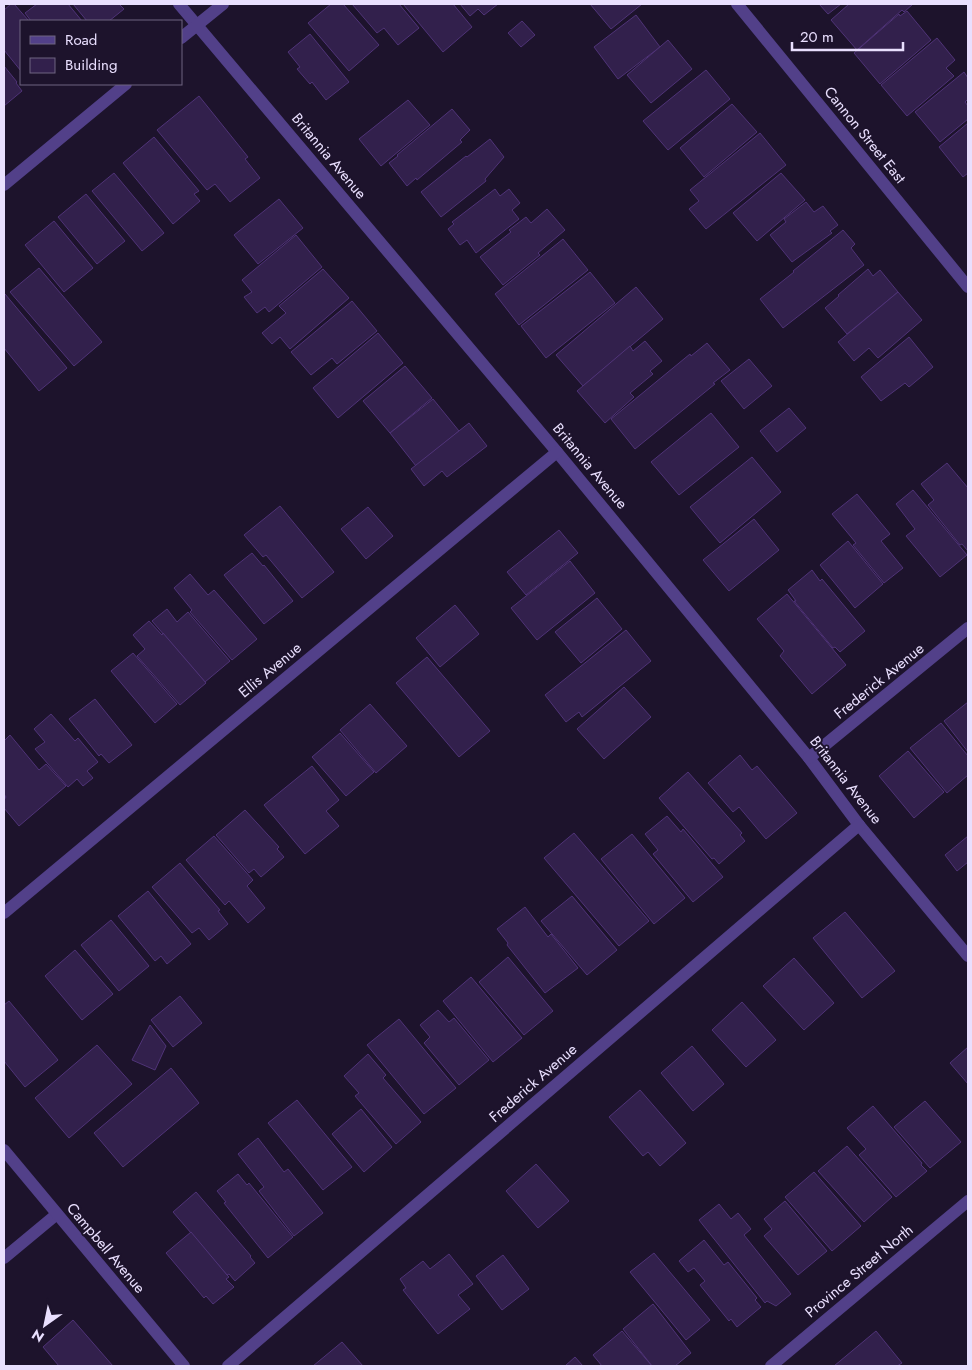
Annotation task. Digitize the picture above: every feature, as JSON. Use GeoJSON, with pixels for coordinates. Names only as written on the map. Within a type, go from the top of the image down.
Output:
{"type":"FeatureCollection","features":[{"type":"Feature","properties":{"kind":"street","name":"Britannia Avenue"},"geometry":{"type":"LineString","coordinates":[[179,4],[557,452],[809,758],[859,825],[968,956]]}},
{"type":"Feature","properties":{"kind":"street"},"geometry":{"type":"LineString","coordinates":[[182,37],[223,4]]}},
{"type":"Feature","properties":{"kind":"street","name":"Cannon Street East"},"geometry":{"type":"LineString","coordinates":[[737,4],[968,287]]}},
{"type":"Feature","properties":{"kind":"street"},"geometry":{"type":"LineString","coordinates":[[4,185],[125,85]]}},
{"type":"Feature","properties":{"kind":"street","name":"Ellis Avenue"},"geometry":{"type":"LineString","coordinates":[[4,913],[557,452]]}},
{"type":"Feature","properties":{"kind":"street","name":"Frederick Avenue"},"geometry":{"type":"LineString","coordinates":[[809,758],[968,628]]}},
{"type":"Feature","properties":{"kind":"street","name":"Frederick Avenue"},"geometry":{"type":"LineString","coordinates":[[228,1366],[859,825]]}},
{"type":"Feature","properties":{"kind":"street","name":"Campbell Avenue"},"geometry":{"type":"LineString","coordinates":[[4,1150],[184,1366]]}},
{"type":"Feature","properties":{"kind":"street","name":"Province Street North"},"geometry":{"type":"LineString","coordinates":[[771,1366],[968,1201]]}},
{"type":"Feature","properties":{"kind":"street"},"geometry":{"type":"LineString","coordinates":[[4,1258],[57,1214]]}},
{"type":"Feature","properties":{"kind":"building"},"geometry":{"type":"Polygon","coordinates":[[[11,4],[14,4],[28,20],[20,20],[20,70],[4,50],[4,10],[11,4]]]}},
{"type":"Feature","properties":{"kind":"building"},"geometry":{"type":"Polygon","coordinates":[[[37,4],[68,4],[81,20],[30,20],[25,13],[37,4]]]}},
{"type":"Feature","properties":{"kind":"building"},"geometry":{"type":"Polygon","coordinates":[[[73,4],[119,4],[124,9],[110,20],[86,20],[73,4]]]}},
{"type":"Feature","properties":{"kind":"building"},"geometry":{"type":"Polygon","coordinates":[[[331,4],[343,4],[379,45],[349,71],[308,23],[331,4]]]}},
{"type":"Feature","properties":{"kind":"building"},"geometry":{"type":"Polygon","coordinates":[[[352,4],[399,4],[419,28],[398,45],[384,28],[377,33],[352,4]]]}},
{"type":"Feature","properties":{"kind":"building"},"geometry":{"type":"Polygon","coordinates":[[[403,4],[453,4],[472,27],[443,52],[403,4]]]}},
{"type":"Feature","properties":{"kind":"building"},"geometry":{"type":"Polygon","coordinates":[[[460,4],[498,4],[484,15],[478,9],[470,16],[460,4]]]}},
{"type":"Feature","properties":{"kind":"building"},"geometry":{"type":"Polygon","coordinates":[[[590,4],[642,4],[611,29],[590,4]]]}},
{"type":"Feature","properties":{"kind":"building"},"geometry":{"type":"Polygon","coordinates":[[[819,4],[841,4],[828,14],[819,4]]]}},
{"type":"Feature","properties":{"kind":"building"},"geometry":{"type":"Polygon","coordinates":[[[849,4],[913,4],[904,12],[902,10],[857,50],[831,20],[849,4]]]}},
{"type":"Feature","properties":{"kind":"building"},"geometry":{"type":"Polygon","coordinates":[[[907,11],[931,40],[880,84],[854,53],[899,14],[900,16],[907,11]]]}},
{"type":"Feature","properties":{"kind":"building"},"geometry":{"type":"Polygon","coordinates":[[[636,15],[660,47],[618,79],[594,47],[636,15]]]}},
{"type":"Feature","properties":{"kind":"building"},"geometry":{"type":"Polygon","coordinates":[[[522,21],[535,35],[521,47],[508,33],[522,21]]]}},
{"type":"Feature","properties":{"kind":"building"},"geometry":{"type":"Polygon","coordinates":[[[310,34],[349,82],[326,100],[312,82],[310,84],[297,69],[300,67],[288,52],[310,34]]]}},
{"type":"Feature","properties":{"kind":"building"},"geometry":{"type":"Polygon","coordinates":[[[937,38],[955,60],[946,68],[954,76],[907,116],[881,85],[937,38]]]}},
{"type":"Feature","properties":{"kind":"building"},"geometry":{"type":"Polygon","coordinates":[[[668,40],[692,69],[651,103],[627,75],[668,40]]]}},
{"type":"Feature","properties":{"kind":"building"},"geometry":{"type":"Polygon","coordinates":[[[4,66],[22,91],[4,106],[4,66]]]}},
{"type":"Feature","properties":{"kind":"building"},"geometry":{"type":"Polygon","coordinates":[[[706,70],[730,99],[668,150],[643,121],[706,70]]]}},
{"type":"Feature","properties":{"kind":"building"},"geometry":{"type":"Polygon","coordinates":[[[964,72],[968,78],[968,99],[965,102],[968,106],[968,119],[940,142],[915,112],[964,72]]]}},
{"type":"Feature","properties":{"kind":"building"},"geometry":{"type":"Polygon","coordinates":[[[199,96],[248,157],[245,159],[260,178],[230,202],[215,184],[207,190],[157,130],[199,96]]]}},
{"type":"Feature","properties":{"kind":"building"},"geometry":{"type":"Polygon","coordinates":[[[408,100],[430,125],[381,166],[359,139],[408,100]]]}},
{"type":"Feature","properties":{"kind":"building"},"geometry":{"type":"Polygon","coordinates":[[[732,104],[757,132],[704,177],[680,148],[732,104]]]}},
{"type":"Feature","properties":{"kind":"building"},"geometry":{"type":"Polygon","coordinates":[[[452,109],[470,130],[460,140],[462,142],[417,180],[416,178],[407,186],[389,163],[452,109]]]}},
{"type":"Feature","properties":{"kind":"building"},"geometry":{"type":"Polygon","coordinates":[[[968,123],[968,173],[963,177],[939,147],[968,123]]]}},
{"type":"Feature","properties":{"kind":"building"},"geometry":{"type":"Polygon","coordinates":[[[760,133],[786,165],[706,229],[689,209],[699,201],[690,190],[760,133]]]}},
{"type":"Feature","properties":{"kind":"building"},"geometry":{"type":"Polygon","coordinates":[[[154,137],[199,191],[194,194],[200,201],[173,224],[123,163],[154,137]]]}},
{"type":"Feature","properties":{"kind":"building"},"geometry":{"type":"Polygon","coordinates":[[[490,139],[504,157],[485,179],[486,181],[441,217],[421,192],[490,139]]]}},
{"type":"Feature","properties":{"kind":"building"},"geometry":{"type":"Polygon","coordinates":[[[114,173],[164,233],[142,251],[92,191],[114,173]]]}},
{"type":"Feature","properties":{"kind":"building"},"geometry":{"type":"Polygon","coordinates":[[[781,173],[805,200],[757,241],[733,213],[781,173]]]}},
{"type":"Feature","properties":{"kind":"building"},"geometry":{"type":"Polygon","coordinates":[[[495,189],[500,196],[509,189],[520,203],[512,210],[519,219],[476,253],[467,240],[460,245],[448,229],[454,224],[452,222],[495,189]]]}},
{"type":"Feature","properties":{"kind":"building"},"geometry":{"type":"Polygon","coordinates":[[[86,194],[125,241],[97,264],[58,217],[86,194]]]}},
{"type":"Feature","properties":{"kind":"building"},"geometry":{"type":"Polygon","coordinates":[[[279,199],[303,228],[258,264],[234,235],[279,199]]]}},
{"type":"Feature","properties":{"kind":"building"},"geometry":{"type":"Polygon","coordinates":[[[806,202],[814,212],[823,206],[838,225],[830,231],[832,233],[792,262],[770,235],[786,222],[784,219],[806,202]]]}},
{"type":"Feature","properties":{"kind":"building"},"geometry":{"type":"Polygon","coordinates":[[[547,209],[565,230],[538,253],[540,255],[503,285],[480,257],[526,217],[531,223],[547,209]]]}},
{"type":"Feature","properties":{"kind":"building"},"geometry":{"type":"Polygon","coordinates":[[[54,221],[93,268],[64,292],[25,245],[54,221]]]}},
{"type":"Feature","properties":{"kind":"building"},"geometry":{"type":"Polygon","coordinates":[[[843,230],[855,244],[851,248],[864,265],[783,328],[760,299],[843,230]]]}},
{"type":"Feature","properties":{"kind":"building"},"geometry":{"type":"Polygon","coordinates":[[[296,235],[322,267],[269,312],[265,307],[257,313],[244,297],[252,292],[242,280],[296,235]]]}},
{"type":"Feature","properties":{"kind":"building"},"geometry":{"type":"Polygon","coordinates":[[[563,239],[588,270],[519,325],[495,294],[563,239]]]}},
{"type":"Feature","properties":{"kind":"building"},"geometry":{"type":"Polygon","coordinates":[[[39,268],[102,342],[74,366],[10,292],[39,268]]]}},
{"type":"Feature","properties":{"kind":"building"},"geometry":{"type":"Polygon","coordinates":[[[323,269],[349,298],[290,349],[280,337],[272,344],[262,333],[286,313],[279,306],[323,269]]]}},
{"type":"Feature","properties":{"kind":"building"},"geometry":{"type":"Polygon","coordinates":[[[868,269],[873,276],[880,270],[898,292],[847,334],[825,308],[868,269]]]}},
{"type":"Feature","properties":{"kind":"building"},"geometry":{"type":"Polygon","coordinates":[[[590,272],[615,303],[546,358],[521,326],[590,272]]]}},
{"type":"Feature","properties":{"kind":"building"},"geometry":{"type":"Polygon","coordinates":[[[636,287],[663,319],[583,386],[556,355],[636,287]]]}},
{"type":"Feature","properties":{"kind":"building"},"geometry":{"type":"Polygon","coordinates":[[[898,292],[922,320],[878,358],[869,348],[854,361],[838,342],[898,292]]]}},
{"type":"Feature","properties":{"kind":"building"},"geometry":{"type":"Polygon","coordinates":[[[5,294],[67,368],[39,391],[4,348],[5,294]]]}},
{"type":"Feature","properties":{"kind":"building"},"geometry":{"type":"Polygon","coordinates":[[[352,301],[377,331],[337,364],[332,358],[311,375],[291,352],[352,301]]]}},
{"type":"Feature","properties":{"kind":"building"},"geometry":{"type":"Polygon","coordinates":[[[378,333],[403,363],[338,418],[313,388],[378,333]]]}},
{"type":"Feature","properties":{"kind":"building"},"geometry":{"type":"Polygon","coordinates":[[[909,337],[933,367],[909,387],[905,383],[881,401],[861,377],[909,337]]]}},
{"type":"Feature","properties":{"kind":"building"},"geometry":{"type":"Polygon","coordinates":[[[645,341],[662,361],[650,371],[653,374],[630,393],[634,397],[605,423],[577,391],[630,346],[633,351],[645,341]]]}},
{"type":"Feature","properties":{"kind":"building"},"geometry":{"type":"Polygon","coordinates":[[[707,343],[730,370],[635,449],[611,419],[690,354],[691,356],[707,343]]]}},
{"type":"Feature","properties":{"kind":"building"},"geometry":{"type":"Polygon","coordinates":[[[749,359],[772,386],[744,409],[721,381],[749,359]]]}},
{"type":"Feature","properties":{"kind":"building"},"geometry":{"type":"Polygon","coordinates":[[[405,366],[432,398],[390,433],[363,401],[405,366]]]}},
{"type":"Feature","properties":{"kind":"building"},"geometry":{"type":"Polygon","coordinates":[[[433,399],[459,431],[416,466],[390,433],[433,399]]]}},
{"type":"Feature","properties":{"kind":"building"},"geometry":{"type":"Polygon","coordinates":[[[789,408],[806,428],[777,452],[760,431],[789,408]]]}},
{"type":"Feature","properties":{"kind":"building"},"geometry":{"type":"Polygon","coordinates":[[[711,413],[739,447],[679,495],[651,462],[711,413]]]}},
{"type":"Feature","properties":{"kind":"building"},"geometry":{"type":"Polygon","coordinates":[[[469,423],[487,446],[447,477],[442,471],[424,486],[411,469],[469,423]]]}},
{"type":"Feature","properties":{"kind":"building"},"geometry":{"type":"Polygon","coordinates":[[[752,457],[781,492],[720,543],[690,507],[752,457]]]}},
{"type":"Feature","properties":{"kind":"building"},"geometry":{"type":"Polygon","coordinates":[[[947,463],[968,488],[968,551],[962,544],[960,545],[928,505],[934,500],[921,484],[947,463]]]}},
{"type":"Feature","properties":{"kind":"building"},"geometry":{"type":"Polygon","coordinates":[[[913,490],[967,555],[940,577],[906,536],[915,529],[896,504],[913,490]]]}},
{"type":"Feature","properties":{"kind":"building"},"geometry":{"type":"Polygon","coordinates":[[[857,494],[890,534],[881,541],[903,568],[884,583],[853,545],[856,543],[832,514],[857,494]]]}},
{"type":"Feature","properties":{"kind":"building"},"geometry":{"type":"Polygon","coordinates":[[[280,506],[334,572],[302,598],[266,555],[263,557],[244,535],[280,506]]]}},
{"type":"Feature","properties":{"kind":"building"},"geometry":{"type":"Polygon","coordinates":[[[368,507],[393,536],[366,559],[341,529],[368,507]]]}},
{"type":"Feature","properties":{"kind":"building"},"geometry":{"type":"Polygon","coordinates":[[[754,519],[779,550],[729,591],[703,560],[754,519]]]}},
{"type":"Feature","properties":{"kind":"building"},"geometry":{"type":"Polygon","coordinates":[[[559,530],[578,553],[526,595],[507,572],[559,530]]]}},
{"type":"Feature","properties":{"kind":"building"},"geometry":{"type":"Polygon","coordinates":[[[848,541],[883,584],[855,608],[820,565],[848,541]]]}},
{"type":"Feature","properties":{"kind":"building"},"geometry":{"type":"Polygon","coordinates":[[[252,553],[293,601],[264,624],[224,575],[252,553]]]}},
{"type":"Feature","properties":{"kind":"building"},"geometry":{"type":"Polygon","coordinates":[[[570,561],[595,593],[537,640],[511,608],[570,561]]]}},
{"type":"Feature","properties":{"kind":"building"},"geometry":{"type":"Polygon","coordinates":[[[812,570],[820,581],[822,579],[865,631],[840,652],[835,647],[833,648],[794,601],[796,601],[788,590],[812,570]]]}},
{"type":"Feature","properties":{"kind":"building"},"geometry":{"type":"Polygon","coordinates":[[[190,574],[208,595],[214,590],[257,639],[232,660],[190,612],[192,610],[174,588],[190,574]]]}},
{"type":"Feature","properties":{"kind":"building"},"geometry":{"type":"Polygon","coordinates":[[[787,594],[846,665],[812,694],[780,656],[784,651],[757,619],[787,594]]]}},
{"type":"Feature","properties":{"kind":"building"},"geometry":{"type":"Polygon","coordinates":[[[597,598],[622,629],[581,663],[555,632],[597,598]]]}},
{"type":"Feature","properties":{"kind":"building"},"geometry":{"type":"Polygon","coordinates":[[[455,605],[479,634],[440,667],[416,638],[455,605]]]}},
{"type":"Feature","properties":{"kind":"building"},"geometry":{"type":"Polygon","coordinates":[[[167,609],[177,622],[188,612],[230,661],[205,682],[152,621],[167,609]]]}},
{"type":"Feature","properties":{"kind":"building"},"geometry":{"type":"Polygon","coordinates":[[[149,621],[162,635],[163,633],[206,683],[180,705],[137,656],[145,649],[133,635],[149,621]]]}},
{"type":"Feature","properties":{"kind":"building"},"geometry":{"type":"Polygon","coordinates":[[[626,630],[651,661],[582,717],[579,712],[566,722],[545,695],[626,630]]]}},
{"type":"Feature","properties":{"kind":"building"},"geometry":{"type":"Polygon","coordinates":[[[133,653],[177,704],[155,723],[111,671],[133,653]]]}},
{"type":"Feature","properties":{"kind":"building"},"geometry":{"type":"Polygon","coordinates":[[[427,657],[490,731],[459,757],[396,683],[427,657]]]}},
{"type":"Feature","properties":{"kind":"building"},"geometry":{"type":"Polygon","coordinates":[[[624,687],[651,717],[604,759],[577,729],[624,687]]]}},
{"type":"Feature","properties":{"kind":"building"},"geometry":{"type":"Polygon","coordinates":[[[95,699],[132,745],[109,763],[101,754],[99,756],[69,719],[95,699]]]}},
{"type":"Feature","properties":{"kind":"building"},"geometry":{"type":"Polygon","coordinates":[[[968,702],[968,752],[944,721],[968,702]]]}},
{"type":"Feature","properties":{"kind":"building"},"geometry":{"type":"Polygon","coordinates":[[[370,704],[407,746],[376,773],[340,730],[370,704]]]}},
{"type":"Feature","properties":{"kind":"building"},"geometry":{"type":"Polygon","coordinates":[[[51,714],[75,741],[78,738],[98,762],[87,771],[93,778],[83,786],[77,779],[68,787],[35,749],[45,742],[34,729],[51,714]]]}},
{"type":"Feature","properties":{"kind":"building"},"geometry":{"type":"Polygon","coordinates":[[[941,723],[968,756],[968,775],[947,793],[910,748],[941,723]]]}},
{"type":"Feature","properties":{"kind":"building"},"geometry":{"type":"Polygon","coordinates":[[[340,733],[374,772],[346,796],[312,757],[340,733]]]}},
{"type":"Feature","properties":{"kind":"building"},"geometry":{"type":"Polygon","coordinates":[[[10,735],[39,770],[46,764],[66,786],[19,826],[4,808],[6,797],[4,794],[4,741],[10,735]]]}},
{"type":"Feature","properties":{"kind":"building"},"geometry":{"type":"Polygon","coordinates":[[[908,751],[944,792],[914,818],[879,776],[908,751]]]}},
{"type":"Feature","properties":{"kind":"building"},"geometry":{"type":"Polygon","coordinates":[[[740,755],[752,770],[757,766],[797,813],[766,839],[739,807],[733,812],[708,783],[740,755]]]}},
{"type":"Feature","properties":{"kind":"building"},"geometry":{"type":"Polygon","coordinates":[[[312,766],[339,800],[326,811],[339,826],[305,854],[264,805],[312,766]]]}},
{"type":"Feature","properties":{"kind":"building"},"geometry":{"type":"Polygon","coordinates":[[[688,772],[742,833],[740,835],[745,841],[719,864],[714,858],[712,859],[659,798],[688,772]]]}},
{"type":"Feature","properties":{"kind":"building"},"geometry":{"type":"Polygon","coordinates":[[[245,810],[279,847],[277,849],[284,857],[261,877],[254,869],[249,873],[216,835],[245,810]]]}},
{"type":"Feature","properties":{"kind":"building"},"geometry":{"type":"Polygon","coordinates":[[[667,816],[681,832],[683,829],[723,877],[693,902],[653,854],[658,850],[645,834],[667,816]]]}},
{"type":"Feature","properties":{"kind":"building"},"geometry":{"type":"Polygon","coordinates":[[[574,833],[649,921],[619,946],[544,858],[574,833]]]}},
{"type":"Feature","properties":{"kind":"building"},"geometry":{"type":"Polygon","coordinates":[[[632,834],[685,898],[654,924],[601,859],[632,834]]]}},
{"type":"Feature","properties":{"kind":"building"},"geometry":{"type":"Polygon","coordinates":[[[214,836],[253,880],[247,886],[265,908],[248,923],[229,901],[225,905],[186,860],[214,836]]]}},
{"type":"Feature","properties":{"kind":"building"},"geometry":{"type":"Polygon","coordinates":[[[968,836],[968,862],[957,871],[945,855],[968,836]]]}},
{"type":"Feature","properties":{"kind":"building"},"geometry":{"type":"Polygon","coordinates":[[[180,863],[220,910],[218,911],[228,924],[209,940],[199,928],[192,933],[152,887],[180,863]]]}},
{"type":"Feature","properties":{"kind":"building"},"geometry":{"type":"Polygon","coordinates":[[[148,891],[191,944],[167,964],[161,956],[155,961],[118,916],[148,891]]]}},
{"type":"Feature","properties":{"kind":"building"},"geometry":{"type":"Polygon","coordinates":[[[572,896],[617,950],[587,975],[541,921],[572,896]]]}},
{"type":"Feature","properties":{"kind":"building"},"geometry":{"type":"Polygon","coordinates":[[[525,907],[548,937],[551,934],[578,968],[545,993],[507,945],[508,943],[497,929],[525,907]]]}},
{"type":"Feature","properties":{"kind":"building"},"geometry":{"type":"Polygon","coordinates":[[[845,912],[895,971],[862,998],[813,938],[845,912]]]}},
{"type":"Feature","properties":{"kind":"building"},"geometry":{"type":"Polygon","coordinates":[[[111,920],[149,966],[119,991],[81,945],[111,920]]]}},
{"type":"Feature","properties":{"kind":"building"},"geometry":{"type":"Polygon","coordinates":[[[75,950],[113,994],[82,1020],[45,976],[75,950]]]}},
{"type":"Feature","properties":{"kind":"building"},"geometry":{"type":"Polygon","coordinates":[[[508,957],[553,1011],[524,1035],[479,982],[508,957]]]}},
{"type":"Feature","properties":{"kind":"building"},"geometry":{"type":"Polygon","coordinates":[[[794,958],[834,1003],[804,1030],[763,986],[794,958]]]}},
{"type":"Feature","properties":{"kind":"building"},"geometry":{"type":"Polygon","coordinates":[[[471,977],[522,1038],[493,1062],[443,1001],[471,977]]]}},
{"type":"Feature","properties":{"kind":"building"},"geometry":{"type":"Polygon","coordinates":[[[180,996],[202,1023],[173,1047],[151,1020],[180,996]]]}},
{"type":"Feature","properties":{"kind":"building"},"geometry":{"type":"Polygon","coordinates":[[[9,1001],[58,1060],[25,1087],[4,1061],[4,1005],[9,1001]]]}},
{"type":"Feature","properties":{"kind":"building"},"geometry":{"type":"Polygon","coordinates":[[[742,1002],[776,1040],[746,1067],[712,1030],[742,1002]]]}},
{"type":"Feature","properties":{"kind":"building"},"geometry":{"type":"Polygon","coordinates":[[[438,1010],[449,1022],[454,1018],[489,1060],[459,1085],[424,1043],[430,1037],[420,1025],[438,1010]]]}},
{"type":"Feature","properties":{"kind":"building"},"geometry":{"type":"Polygon","coordinates":[[[399,1019],[456,1088],[424,1114],[367,1045],[399,1019]]]}},
{"type":"Feature","properties":{"kind":"building"},"geometry":{"type":"Polygon","coordinates":[[[150,1025],[166,1046],[155,1070],[132,1060],[150,1025]]]}},
{"type":"Feature","properties":{"kind":"building"},"geometry":{"type":"Polygon","coordinates":[[[97,1045],[132,1084],[69,1138],[35,1098],[97,1045]]]}},
{"type":"Feature","properties":{"kind":"building"},"geometry":{"type":"Polygon","coordinates":[[[692,1046],[724,1084],[693,1111],[661,1073],[692,1046]]]}},
{"type":"Feature","properties":{"kind":"building"},"geometry":{"type":"Polygon","coordinates":[[[968,1047],[968,1084],[950,1063],[968,1047]]]}},
{"type":"Feature","properties":{"kind":"building"},"geometry":{"type":"Polygon","coordinates":[[[368,1054],[386,1075],[383,1078],[421,1122],[396,1144],[355,1096],[359,1093],[344,1076],[368,1054]]]}},
{"type":"Feature","properties":{"kind":"building"},"geometry":{"type":"Polygon","coordinates":[[[171,1068],[199,1103],[123,1167],[94,1133],[171,1068]]]}},
{"type":"Feature","properties":{"kind":"building"},"geometry":{"type":"Polygon","coordinates":[[[640,1090],[686,1143],[660,1166],[648,1152],[643,1156],[609,1117],[640,1090]]]}},
{"type":"Feature","properties":{"kind":"building"},"geometry":{"type":"Polygon","coordinates":[[[297,1100],[352,1167],[323,1190],[268,1123],[297,1100]]]}},
{"type":"Feature","properties":{"kind":"building"},"geometry":{"type":"Polygon","coordinates":[[[925,1101],[961,1142],[930,1168],[894,1127],[925,1101]]]}},
{"type":"Feature","properties":{"kind":"building"},"geometry":{"type":"Polygon","coordinates":[[[873,1106],[927,1171],[896,1197],[859,1155],[866,1149],[847,1128],[873,1106]]]}},
{"type":"Feature","properties":{"kind":"building"},"geometry":{"type":"Polygon","coordinates":[[[361,1109],[392,1147],[364,1172],[332,1134],[361,1109]]]}},
{"type":"Feature","properties":{"kind":"building"},"geometry":{"type":"Polygon","coordinates":[[[258,1138],[284,1172],[288,1169],[323,1213],[294,1236],[259,1191],[264,1187],[238,1154],[258,1138]]]}},
{"type":"Feature","properties":{"kind":"building"},"geometry":{"type":"Polygon","coordinates":[[[847,1146],[892,1197],[864,1222],[818,1171],[847,1146]]]}},
{"type":"Feature","properties":{"kind":"building"},"geometry":{"type":"Polygon","coordinates":[[[536,1164],[569,1201],[538,1228],[506,1191],[536,1164]]]}},
{"type":"Feature","properties":{"kind":"building"},"geometry":{"type":"Polygon","coordinates":[[[814,1172],[861,1226],[832,1251],[785,1197],[814,1172]]]}},
{"type":"Feature","properties":{"kind":"building"},"geometry":{"type":"Polygon","coordinates":[[[238,1174],[247,1185],[249,1183],[293,1237],[268,1258],[224,1203],[226,1202],[217,1191],[238,1174]]]}},
{"type":"Feature","properties":{"kind":"building"},"geometry":{"type":"Polygon","coordinates":[[[196,1192],[255,1263],[235,1281],[229,1274],[227,1275],[173,1212],[196,1192]]]}},
{"type":"Feature","properties":{"kind":"building"},"geometry":{"type":"Polygon","coordinates":[[[785,1201],[827,1251],[798,1275],[764,1236],[772,1229],[764,1219],[785,1201]]]}},
{"type":"Feature","properties":{"kind":"building"},"geometry":{"type":"Polygon","coordinates":[[[719,1204],[731,1219],[738,1213],[751,1229],[744,1235],[791,1294],[776,1306],[767,1301],[765,1303],[699,1220],[719,1204]]]}},
{"type":"Feature","properties":{"kind":"building"},"geometry":{"type":"Polygon","coordinates":[[[191,1232],[229,1277],[226,1279],[234,1287],[213,1304],[206,1296],[204,1298],[166,1253],[191,1232]]]}},
{"type":"Feature","properties":{"kind":"building"},"geometry":{"type":"Polygon","coordinates":[[[704,1240],[724,1265],[728,1262],[757,1298],[755,1300],[761,1307],[737,1327],[731,1319],[729,1321],[700,1285],[705,1281],[694,1268],[688,1272],[679,1261],[704,1240]]]}},
{"type":"Feature","properties":{"kind":"building"},"geometry":{"type":"Polygon","coordinates":[[[654,1253],[710,1320],[686,1340],[630,1272],[654,1253]]]}},
{"type":"Feature","properties":{"kind":"building"},"geometry":{"type":"Polygon","coordinates":[[[449,1254],[473,1284],[458,1295],[470,1309],[438,1334],[403,1290],[406,1288],[400,1279],[423,1261],[430,1269],[449,1254]]]}},
{"type":"Feature","properties":{"kind":"building"},"geometry":{"type":"Polygon","coordinates":[[[503,1255],[529,1289],[502,1310],[476,1276],[503,1255]]]}},
{"type":"Feature","properties":{"kind":"building"},"geometry":{"type":"Polygon","coordinates":[[[653,1304],[691,1353],[675,1366],[652,1366],[623,1329],[653,1304]]]}},
{"type":"Feature","properties":{"kind":"building"},"geometry":{"type":"Polygon","coordinates":[[[73,1320],[113,1366],[59,1366],[43,1347],[73,1320]]]}},
{"type":"Feature","properties":{"kind":"building"},"geometry":{"type":"Polygon","coordinates":[[[622,1331],[652,1366],[602,1366],[593,1355],[622,1331]]]}},
{"type":"Feature","properties":{"kind":"building"},"geometry":{"type":"Polygon","coordinates":[[[876,1331],[902,1363],[897,1366],[834,1366],[876,1331]]]}},
{"type":"Feature","properties":{"kind":"building"},"geometry":{"type":"Polygon","coordinates":[[[342,1342],[363,1366],[313,1366],[342,1342]]]}},
{"type":"Feature","properties":{"kind":"building"},"geometry":{"type":"Polygon","coordinates":[[[575,1357],[583,1366],[565,1366],[575,1357]]]}}]}
